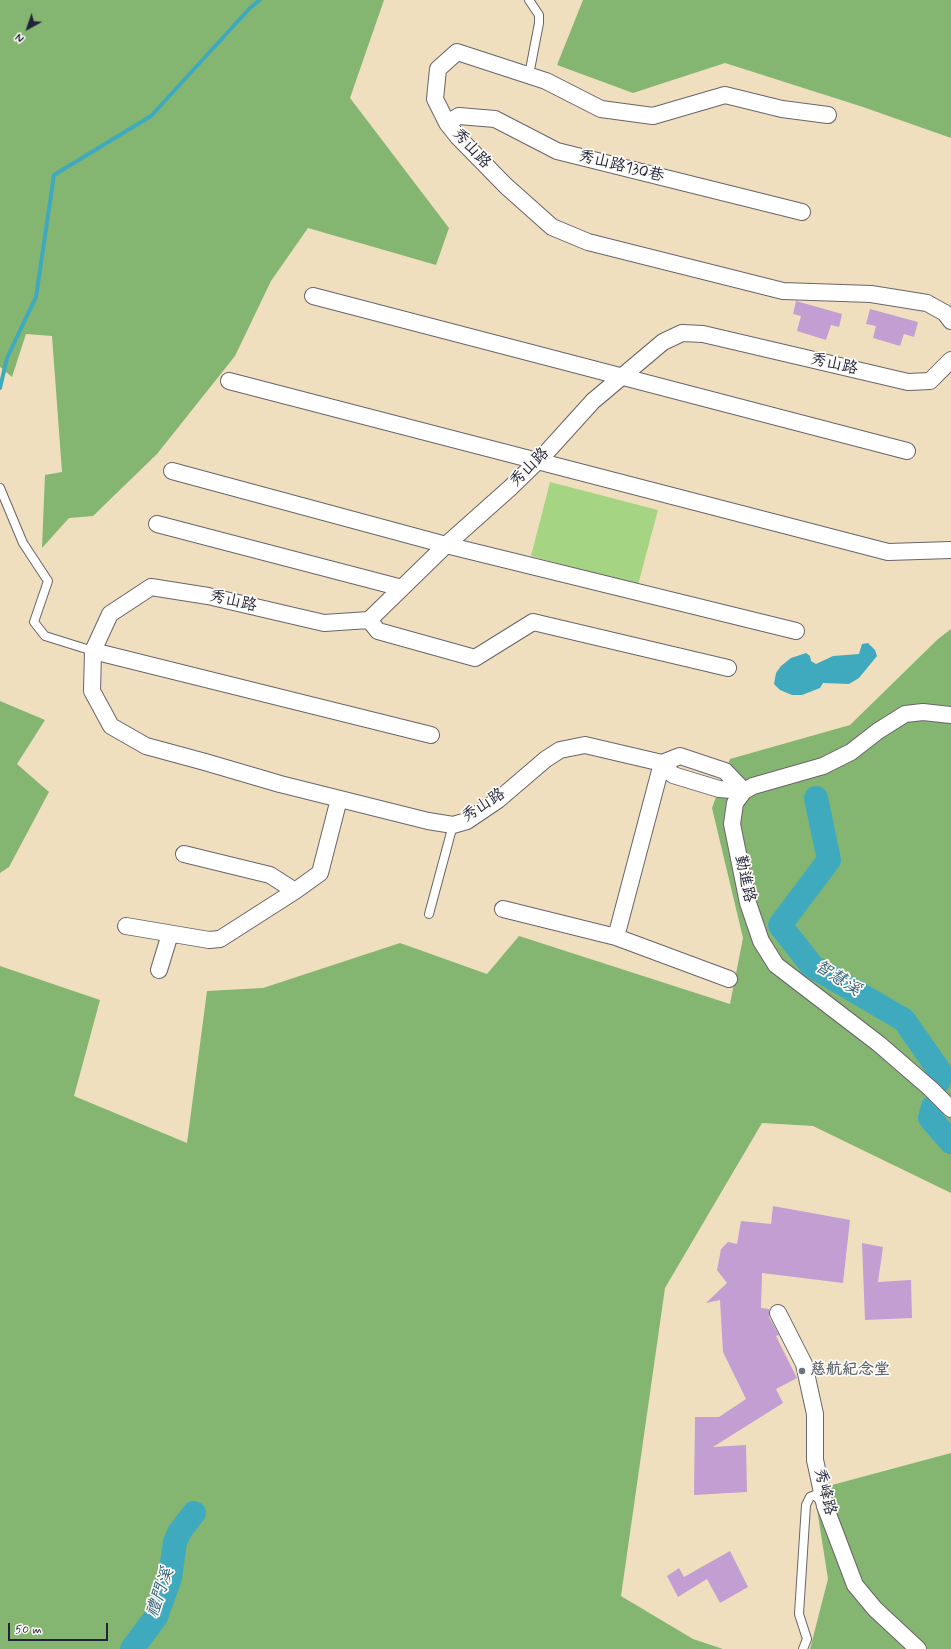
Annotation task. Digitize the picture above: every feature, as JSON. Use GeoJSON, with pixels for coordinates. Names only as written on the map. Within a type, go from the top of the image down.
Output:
{"type":"FeatureCollection","features":[{"type":"Feature","properties":{"kind":"street","name":"秀山路"},"geometry":{"type":"LineString","coordinates":[[828,115],[782,109],[725,96],[654,116],[601,109],[546,81],[457,52],[438,69],[435,99],[447,123],[458,137],[506,186],[552,226],[588,242],[783,291],[871,294],[927,303],[945,313],[951,321]]}},
{"type":"Feature","properties":{"kind":"street","name":"秀山路130巷"},"geometry":{"type":"LineString","coordinates":[[447,123],[459,116],[495,118],[557,152],[802,212]]}},
{"type":"Feature","properties":{"kind":"street"},"geometry":{"type":"LineString","coordinates":[[313,296],[907,451]]}},
{"type":"Feature","properties":{"kind":"street","name":"秀山路"},"geometry":{"type":"LineString","coordinates":[[662,763],[585,745],[560,750],[546,759],[498,800],[467,821],[453,825],[428,822],[280,784],[146,746],[111,726],[92,691],[93,651],[110,614],[151,587],[208,596],[324,623],[369,620],[446,544],[510,488],[593,401],[663,342],[682,333],[703,334],[908,382],[930,381],[951,360]]}},
{"type":"Feature","properties":{"kind":"street"},"geometry":{"type":"LineString","coordinates":[[229,380],[888,552],[951,550]]}},
{"type":"Feature","properties":{"kind":"street"},"geometry":{"type":"LineString","coordinates":[[172,471],[446,544],[796,631]]}},
{"type":"Feature","properties":{"kind":"street"},"geometry":{"type":"LineString","coordinates":[[157,524],[402,588]]}},
{"type":"Feature","properties":{"kind":"street"},"geometry":{"type":"LineString","coordinates":[[369,620],[378,631],[475,658],[534,622],[728,668]]}},
{"type":"Feature","properties":{"kind":"street"},"geometry":{"type":"LineString","coordinates":[[93,651],[431,735]]}},
{"type":"Feature","properties":{"kind":"street"},"geometry":{"type":"LineString","coordinates":[[616,937],[662,763],[680,756],[725,771],[744,791],[753,786],[823,766],[851,752],[878,731],[905,714],[923,712],[951,715]]}},
{"type":"Feature","properties":{"kind":"street","name":"勤進路"},"geometry":{"type":"LineString","coordinates":[[744,791],[735,803],[732,824],[748,903],[760,941],[776,965],[879,1044],[932,1089],[951,1109]]}},
{"type":"Feature","properties":{"kind":"street"},"geometry":{"type":"LineString","coordinates":[[126,926],[209,940],[220,939],[295,891],[320,873],[339,799]]}},
{"type":"Feature","properties":{"kind":"street"},"geometry":{"type":"LineString","coordinates":[[184,854],[270,875],[295,891]]}},
{"type":"Feature","properties":{"kind":"street"},"geometry":{"type":"LineString","coordinates":[[503,909],[616,937],[729,979]]}},
{"type":"Feature","properties":{"kind":"street"},"geometry":{"type":"LineString","coordinates":[[159,970],[170,934]]}},
{"type":"Feature","properties":{"kind":"street","name":"秀峰路"},"geometry":{"type":"LineString","coordinates":[[778,1313],[804,1364],[815,1414],[815,1460],[825,1506],[855,1585],[875,1609],[918,1649]]}},
{"type":"Feature","properties":{"kind":"lane"},"geometry":{"type":"LineString","coordinates":[[529,0],[539,15],[540,23],[529,76]]}},
{"type":"Feature","properties":{"kind":"lane"},"geometry":{"type":"LineString","coordinates":[[0,488],[23,543],[48,581],[34,622],[45,636],[93,651]]}},
{"type":"Feature","properties":{"kind":"lane"},"geometry":{"type":"LineString","coordinates":[[430,914],[453,825]]}},
{"type":"Feature","properties":{"kind":"lane"},"geometry":{"type":"LineString","coordinates":[[803,1649],[807,1640],[799,1614],[806,1505],[810,1497],[815,1495],[825,1506]]}},
{"type":"Feature","properties":{"kind":"green space"},"geometry":{"type":"Polygon","coordinates":[[[0,0],[384,0],[350,98],[449,228],[436,265],[308,228],[271,281],[235,356],[157,454],[93,516],[69,518],[42,548],[45,475],[62,472],[52,336],[26,334],[12,377],[0,367],[0,0]]]}},
{"type":"Feature","properties":{"kind":"green space"},"geometry":{"type":"Polygon","coordinates":[[[583,0],[951,0],[951,138],[863,107],[725,63],[633,93],[557,65],[583,0]]]}},
{"type":"Feature","properties":{"kind":"green space"},"geometry":{"type":"Polygon","coordinates":[[[550,482],[658,510],[638,585],[531,556],[550,482]]]}},
{"type":"Feature","properties":{"kind":"green space"},"geometry":{"type":"Polygon","coordinates":[[[951,629],[951,1193],[813,1126],[762,1123],[665,1288],[621,1596],[693,1639],[723,1649],[0,1649],[0,966],[100,1000],[74,1096],[187,1143],[207,991],[263,988],[400,943],[487,974],[519,936],[730,1004],[743,938],[712,808],[730,759],[850,725],[938,639],[951,629]]]}},
{"type":"Feature","properties":{"kind":"green space"},"geometry":{"type":"Polygon","coordinates":[[[0,701],[45,720],[17,764],[49,792],[9,867],[0,873],[0,701]]]}},
{"type":"Feature","properties":{"kind":"green space"},"geometry":{"type":"Polygon","coordinates":[[[951,1453],[951,1649],[810,1649],[828,1579],[817,1509],[832,1485],[951,1453]]]}},
{"type":"Feature","properties":{"kind":"water"},"geometry":{"type":"Polygon","coordinates":[[[868,643],[875,650],[877,656],[859,678],[849,684],[823,683],[820,688],[802,695],[792,695],[780,690],[774,684],[776,673],[781,666],[791,658],[806,653],[810,656],[811,661],[816,664],[833,656],[859,654],[862,644],[868,643]]]}},
{"type":"Feature","properties":{"kind":"building"},"geometry":{"type":"Polygon","coordinates":[[[796,301],[842,314],[839,327],[831,325],[826,340],[797,331],[801,316],[793,314],[796,301]]]}},
{"type":"Feature","properties":{"kind":"building"},"geometry":{"type":"Polygon","coordinates":[[[870,309],[918,322],[914,337],[904,334],[900,346],[873,338],[876,326],[866,324],[870,309]]]}},
{"type":"Feature","properties":{"kind":"building"},"geometry":{"type":"Polygon","coordinates":[[[773,1206],[850,1220],[843,1283],[762,1273],[761,1308],[769,1309],[769,1317],[779,1335],[776,1336],[797,1378],[776,1389],[783,1403],[713,1447],[746,1445],[747,1492],[694,1495],[695,1417],[719,1417],[746,1399],[723,1352],[720,1300],[706,1303],[727,1283],[717,1270],[721,1249],[728,1242],[737,1244],[741,1221],[771,1224],[773,1206]]]}},
{"type":"Feature","properties":{"kind":"building"},"geometry":{"type":"Polygon","coordinates":[[[862,1243],[883,1247],[878,1282],[911,1280],[912,1318],[865,1320],[862,1243]]]}},
{"type":"Feature","properties":{"kind":"building"},"geometry":{"type":"Polygon","coordinates":[[[730,1551],[748,1587],[720,1603],[707,1579],[678,1597],[667,1576],[679,1568],[684,1577],[730,1551]]]}},
{"type":"Feature","properties":{"kind":"waterway"},"geometry":{"type":"LineString","coordinates":[[0,388],[7,358],[36,297],[54,175],[151,116],[250,8],[260,0]]}},
{"type":"Feature","properties":{"kind":"waterway","name":"智慧溪"},"geometry":{"type":"LineString","coordinates":[[816,798],[829,860],[780,925],[812,966],[904,1020],[941,1073],[939,1081]]}},
{"type":"Feature","properties":{"kind":"waterway","name":"智慧溪"},"geometry":{"type":"LineString","coordinates":[[933,1107],[930,1118],[951,1142]]}},
{"type":"Feature","properties":{"kind":"waterway","name":"禮門溪"},"geometry":{"type":"LineString","coordinates":[[132,1649],[156,1617],[170,1578],[175,1542],[180,1531],[194,1513]]}},
{"type":"Feature","properties":{"kind":"place","name":"慈航紀念堂"},"geometry":{"type":"Point","coordinates":[802,1371]}}]}
